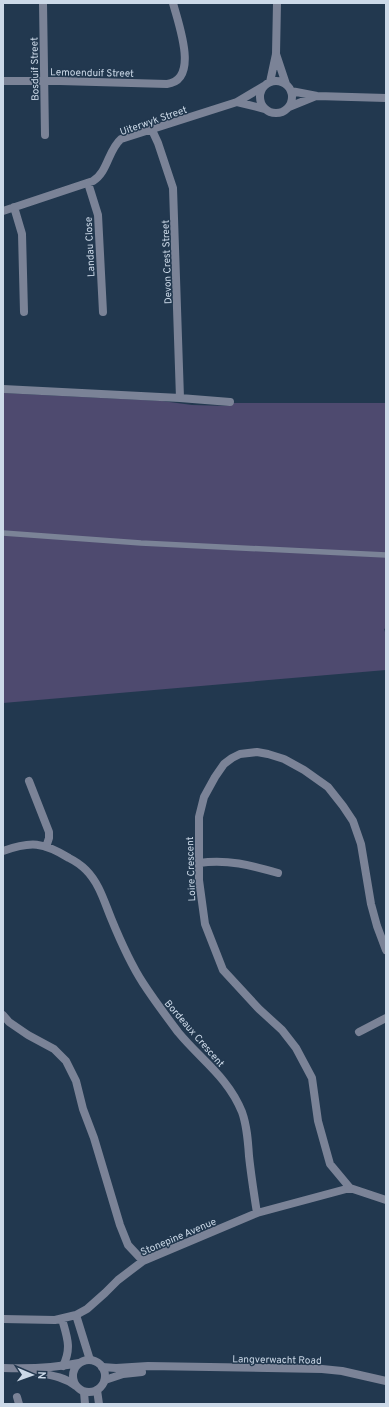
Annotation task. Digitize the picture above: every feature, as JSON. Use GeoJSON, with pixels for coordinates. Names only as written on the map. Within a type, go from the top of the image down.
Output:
{"type":"FeatureCollection","features":[{"type":"Feature","properties":{"kind":"street","name":"Bosduif Street"},"geometry":{"type":"LineString","coordinates":[[43,3],[45,135]]}},
{"type":"Feature","properties":{"kind":"street","name":"Lemoenduif Street"},"geometry":{"type":"LineString","coordinates":[[3,81],[167,84],[175,82],[179,79],[183,72],[185,53],[173,3]]}},
{"type":"Feature","properties":{"kind":"street"},"geometry":{"type":"LineString","coordinates":[[265,109],[261,102],[260,94],[267,84],[276,54],[277,3]]}},
{"type":"Feature","properties":{"kind":"street"},"geometry":{"type":"LineString","coordinates":[[276,54],[286,84],[291,91],[292,97],[288,107]]}},
{"type":"Feature","properties":{"kind":"street"},"geometry":{"type":"LineString","coordinates":[[267,84],[275,81],[286,84]]}},
{"type":"Feature","properties":{"kind":"street","name":"Uiterwyk Street"},"geometry":{"type":"LineString","coordinates":[[3,211],[88,183],[99,177],[118,141],[124,138],[237,102],[267,84]]}},
{"type":"Feature","properties":{"kind":"street"},"geometry":{"type":"LineString","coordinates":[[291,91],[317,96],[386,98]]}},
{"type":"Feature","properties":{"kind":"street"},"geometry":{"type":"LineString","coordinates":[[237,102],[277,113],[288,107],[317,96]]}},
{"type":"Feature","properties":{"kind":"street","name":"Devon Crest Street"},"geometry":{"type":"LineString","coordinates":[[152,130],[158,143],[173,188],[180,398]]}},
{"type":"Feature","properties":{"kind":"street","name":"Landau Close"},"geometry":{"type":"LineString","coordinates":[[88,183],[98,215],[103,312]]}},
{"type":"Feature","properties":{"kind":"street"},"geometry":{"type":"LineString","coordinates":[[14,207],[22,234],[24,312]]}},
{"type":"Feature","properties":{"kind":"street"},"geometry":{"type":"LineString","coordinates":[[3,389],[230,402]]}},
{"type":"Feature","properties":{"kind":"street","name":"Loire Crescent"},"geometry":{"type":"LineString","coordinates":[[350,1188],[330,1164],[318,1121],[312,1078],[296,1048],[282,1030],[259,1009],[224,970],[205,924],[201,901],[199,817],[204,797],[215,776],[224,764],[236,756],[250,752],[262,753],[284,759],[304,770],[328,787],[353,822],[361,844],[371,904],[386,950]]}},
{"type":"Feature","properties":{"kind":"street"},"geometry":{"type":"LineString","coordinates":[[29,781],[49,832],[46,847]]}},
{"type":"Feature","properties":{"kind":"street","name":"Bordeaux Crescent"},"geometry":{"type":"LineString","coordinates":[[3,851],[21,845],[37,845],[46,847],[76,862],[86,869],[94,880],[124,946],[143,983],[156,1003],[178,1032],[228,1085],[235,1095],[247,1132],[257,1213]]}},
{"type":"Feature","properties":{"kind":"street"},"geometry":{"type":"LineString","coordinates":[[199,864],[213,861],[239,862],[278,873]]}},
{"type":"Feature","properties":{"kind":"street"},"geometry":{"type":"LineString","coordinates":[[3,1015],[9,1022],[28,1035],[54,1049],[66,1061],[76,1081],[83,1109],[94,1138],[120,1225],[128,1245],[143,1261]]}},
{"type":"Feature","properties":{"kind":"street"},"geometry":{"type":"LineString","coordinates":[[359,1032],[386,1018]]}},
{"type":"Feature","properties":{"kind":"street"},"geometry":{"type":"LineString","coordinates":[[350,1188],[386,1200]]}},
{"type":"Feature","properties":{"kind":"street","name":"Stonepine Avenue"},"geometry":{"type":"LineString","coordinates":[[3,1319],[36,1321],[62,1319],[76,1315],[87,1309],[118,1280],[143,1261],[257,1213],[350,1188]]}},
{"type":"Feature","properties":{"kind":"street"},"geometry":{"type":"LineString","coordinates":[[76,1315],[90,1360]]}},
{"type":"Feature","properties":{"kind":"street"},"geometry":{"type":"LineString","coordinates":[[62,1319],[69,1348],[67,1359],[63,1366]]}},
{"type":"Feature","properties":{"kind":"street"},"geometry":{"type":"LineString","coordinates":[[3,1368],[22,1369],[63,1366],[90,1360],[99,1363],[102,1367],[105,1380],[104,1384],[97,1390],[84,1392],[69,1380],[22,1369]]}},
{"type":"Feature","properties":{"kind":"street"},"geometry":{"type":"LineString","coordinates":[[76,1386],[73,1374],[74,1370],[80,1363]]}},
{"type":"Feature","properties":{"kind":"street","name":"Langverwacht Road"},"geometry":{"type":"LineString","coordinates":[[102,1367],[116,1368],[148,1366],[322,1369],[386,1381]]}},
{"type":"Feature","properties":{"kind":"street","name":"Langverwacht Road"},"geometry":{"type":"LineString","coordinates":[[105,1380],[123,1374],[167,1367]]}},
{"type":"Feature","properties":{"kind":"street"},"geometry":{"type":"LineString","coordinates":[[97,1390],[99,1404]]}},
{"type":"Feature","properties":{"kind":"street"},"geometry":{"type":"LineString","coordinates":[[84,1392],[85,1404]]}},
{"type":"Feature","properties":{"kind":"lane"},"geometry":{"type":"LineString","coordinates":[[3,533],[141,543],[386,555]]}},
{"type":"Feature","properties":{"kind":"shaded area"},"geometry":{"type":"Polygon","coordinates":[[[3,393],[229,406],[230,403],[386,403],[386,628],[384,629],[386,635],[386,670],[3,703],[3,393]]]}}]}
